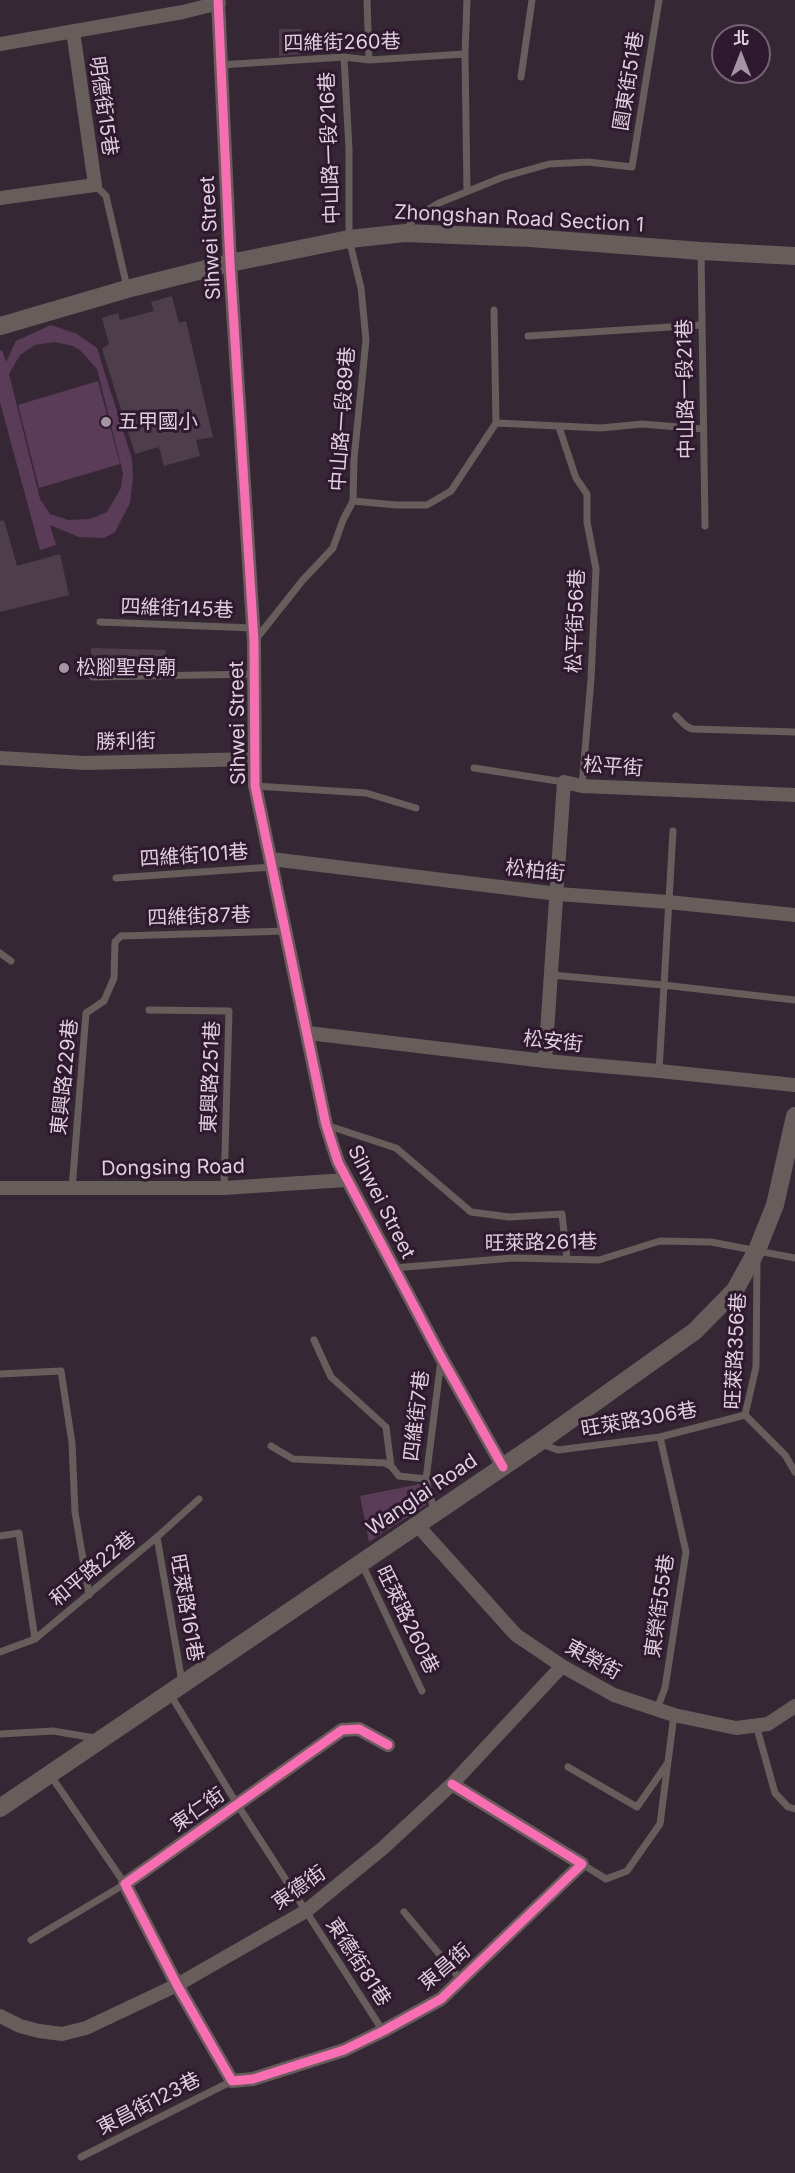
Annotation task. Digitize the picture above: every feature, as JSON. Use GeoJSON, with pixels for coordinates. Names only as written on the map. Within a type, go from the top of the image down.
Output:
{"type":"FeatureCollection","features":[{"type":"Feature","properties":{"kind":"street"},"geometry":{"type":"LineString","coordinates":[[0,44],[183,12],[219,1]]}},
{"type":"Feature","properties":{"kind":"street","name":"Sihwei Street"},"geometry":{"type":"LineString","coordinates":[[219,1],[230,263],[254,635],[255,786],[326,1125],[346,1180],[503,1467]]}},
{"type":"Feature","properties":{"kind":"street","name":"明德街15巷"},"geometry":{"type":"LineString","coordinates":[[0,198],[95,185],[73,32]]}},
{"type":"Feature","properties":{"kind":"street","name":"Zhongshan Road Section 1"},"geometry":{"type":"LineString","coordinates":[[0,326],[127,289],[230,263],[349,239],[405,233],[530,238],[795,256]]}},
{"type":"Feature","properties":{"kind":"street","name":"勝利街"},"geometry":{"type":"LineString","coordinates":[[0,758],[85,763],[254,759]]}},
{"type":"Feature","properties":{"kind":"street","name":"松平街"},"geometry":{"type":"LineString","coordinates":[[545,1061],[564,782],[582,786],[795,795]]}},
{"type":"Feature","properties":{"kind":"street","name":"松柏街"},"geometry":{"type":"LineString","coordinates":[[272,863],[558,894],[795,915]]}},
{"type":"Feature","properties":{"kind":"street","name":"松安街"},"geometry":{"type":"LineString","coordinates":[[308,1033],[545,1061],[795,1085]]}},
{"type":"Feature","properties":{"kind":"street","name":"Wanglai Road"},"geometry":{"type":"LineString","coordinates":[[0,1808],[418,1526],[695,1331],[735,1290],[757,1250],[775,1205],[795,1116]]}},
{"type":"Feature","properties":{"kind":"street","name":"Dongsing Road"},"geometry":{"type":"LineString","coordinates":[[0,1188],[224,1188],[346,1180]]}},
{"type":"Feature","properties":{"kind":"street","name":"東榮街"},"geometry":{"type":"LineString","coordinates":[[418,1526],[516,1635],[562,1666],[614,1695],[674,1715],[736,1728],[768,1724],[795,1706]]}},
{"type":"Feature","properties":{"kind":"street","name":"東德街"},"geometry":{"type":"LineString","coordinates":[[0,2016],[21,2026],[62,2034],[86,2028],[177,1985],[306,1911],[383,1848],[452,1784],[562,1666]]}},
{"type":"Feature","properties":{"kind":"street","name":"東仁街"},"geometry":{"type":"LineString","coordinates":[[125,1884],[342,1730],[359,1729],[388,1745]]}},
{"type":"Feature","properties":{"kind":"street"},"geometry":{"type":"LineString","coordinates":[[452,1784],[582,1864]]}},
{"type":"Feature","properties":{"kind":"street","name":"東昌街"},"geometry":{"type":"LineString","coordinates":[[232,2081],[253,2079],[344,2050],[441,1999],[582,1864]]}},
{"type":"Feature","properties":{"kind":"street"},"geometry":{"type":"LineString","coordinates":[[125,1884],[177,1985],[232,2081]]}},
{"type":"Feature","properties":{"kind":"lane"},"geometry":{"type":"LineString","coordinates":[[367,0],[369,60]]}},
{"type":"Feature","properties":{"kind":"lane"},"geometry":{"type":"LineString","coordinates":[[405,233],[414,218],[439,203],[468,191],[465,54],[467,0]]}},
{"type":"Feature","properties":{"kind":"lane"},"geometry":{"type":"LineString","coordinates":[[521,77],[532,0]]}},
{"type":"Feature","properties":{"kind":"lane","name":"園東街51巷"},"geometry":{"type":"LineString","coordinates":[[468,191],[503,177],[549,164],[588,162],[632,167],[658,0]]}},
{"type":"Feature","properties":{"kind":"lane","name":"四維街260巷"},"geometry":{"type":"LineString","coordinates":[[220,65],[344,57],[369,60],[465,54]]}},
{"type":"Feature","properties":{"kind":"lane","name":"中山路一段216巷"},"geometry":{"type":"LineString","coordinates":[[344,57],[349,149],[349,239]]}},
{"type":"Feature","properties":{"kind":"lane","name":"明德街15巷"},"geometry":{"type":"LineString","coordinates":[[95,185],[106,196],[127,289]]}},
{"type":"Feature","properties":{"kind":"lane","name":"中山路一段89巷"},"geometry":{"type":"LineString","coordinates":[[254,635],[333,548],[353,501],[354,459],[366,340],[361,288],[349,239]]}},
{"type":"Feature","properties":{"kind":"lane","name":"中山路一段21巷"},"geometry":{"type":"LineString","coordinates":[[701,251],[705,526]]}},
{"type":"Feature","properties":{"kind":"lane"},"geometry":{"type":"LineString","coordinates":[[353,501],[427,505],[451,491],[496,423],[494,310]]}},
{"type":"Feature","properties":{"kind":"lane"},"geometry":{"type":"LineString","coordinates":[[528,336],[702,325]]}},
{"type":"Feature","properties":{"kind":"lane"},"geometry":{"type":"LineString","coordinates":[[496,423],[601,428],[642,424],[703,429]]}},
{"type":"Feature","properties":{"kind":"lane","name":"松平街56巷"},"geometry":{"type":"LineString","coordinates":[[559,427],[576,478],[587,494],[587,522],[596,568],[591,679],[582,786]]}},
{"type":"Feature","properties":{"kind":"lane","name":"四維街145巷"},"geometry":{"type":"LineString","coordinates":[[100,622],[254,635]]}},
{"type":"Feature","properties":{"kind":"lane"},"geometry":{"type":"LineString","coordinates":[[93,676],[255,674]]}},
{"type":"Feature","properties":{"kind":"lane"},"geometry":{"type":"LineString","coordinates":[[676,716],[692,729],[795,732]]}},
{"type":"Feature","properties":{"kind":"lane"},"geometry":{"type":"LineString","coordinates":[[474,768],[564,782]]}},
{"type":"Feature","properties":{"kind":"lane"},"geometry":{"type":"LineString","coordinates":[[255,786],[366,793],[416,808]]}},
{"type":"Feature","properties":{"kind":"lane"},"geometry":{"type":"LineString","coordinates":[[659,1071],[673,831]]}},
{"type":"Feature","properties":{"kind":"lane","name":"四維街101巷"},"geometry":{"type":"LineString","coordinates":[[116,878],[272,863]]}},
{"type":"Feature","properties":{"kind":"lane","name":"四維街87巷"},"geometry":{"type":"LineString","coordinates":[[115,942],[121,936],[287,931]]}},
{"type":"Feature","properties":{"kind":"lane","name":"東興路229巷"},"geometry":{"type":"LineString","coordinates":[[72,1189],[86,1013],[104,1001],[114,978],[115,942]]}},
{"type":"Feature","properties":{"kind":"lane"},"geometry":{"type":"LineString","coordinates":[[0,953],[11,961]]}},
{"type":"Feature","properties":{"kind":"lane"},"geometry":{"type":"LineString","coordinates":[[551,975],[795,1000]]}},
{"type":"Feature","properties":{"kind":"lane","name":"東興路251巷"},"geometry":{"type":"LineString","coordinates":[[149,1010],[230,1011],[224,1188]]}},
{"type":"Feature","properties":{"kind":"lane"},"geometry":{"type":"LineString","coordinates":[[326,1125],[396,1148],[471,1212],[509,1217],[562,1214],[567,1259]]}},
{"type":"Feature","properties":{"kind":"lane","name":"旺萊路261巷"},"geometry":{"type":"LineString","coordinates":[[394,1268],[513,1258],[599,1260],[660,1241],[711,1242],[795,1258]]}},
{"type":"Feature","properties":{"kind":"lane","name":"旺萊路356巷"},"geometry":{"type":"LineString","coordinates":[[757,1250],[756,1366],[745,1415],[785,1455],[795,1472]]}},
{"type":"Feature","properties":{"kind":"lane"},"geometry":{"type":"LineString","coordinates":[[314,1340],[331,1377],[386,1428],[392,1466]]}},
{"type":"Feature","properties":{"kind":"lane","name":"四維街7巷"},"geometry":{"type":"LineString","coordinates":[[426,1479],[441,1357]]}},
{"type":"Feature","properties":{"kind":"lane"},"geometry":{"type":"LineString","coordinates":[[0,1374],[61,1371],[72,1443],[75,1512],[89,1594]]}},
{"type":"Feature","properties":{"kind":"lane","name":"旺萊路306巷"},"geometry":{"type":"LineString","coordinates":[[538,1443],[558,1450],[660,1437],[745,1415]]}},
{"type":"Feature","properties":{"kind":"lane","name":"東榮街55巷"},"geometry":{"type":"LineString","coordinates":[[657,1709],[665,1688],[686,1552],[660,1437]]}},
{"type":"Feature","properties":{"kind":"lane"},"geometry":{"type":"LineString","coordinates":[[271,1446],[293,1459],[385,1462],[392,1466],[399,1476],[426,1479],[435,1513]]}},
{"type":"Feature","properties":{"kind":"lane","name":"和平路22巷"},"geometry":{"type":"LineString","coordinates":[[0,1652],[34,1639],[157,1537],[199,1499]]}},
{"type":"Feature","properties":{"kind":"lane"},"geometry":{"type":"LineString","coordinates":[[0,1536],[19,1533],[34,1639]]}},
{"type":"Feature","properties":{"kind":"lane","name":"旺萊路161巷"},"geometry":{"type":"LineString","coordinates":[[157,1537],[177,1689]]}},
{"type":"Feature","properties":{"kind":"lane","name":"旺萊路260巷"},"geometry":{"type":"LineString","coordinates":[[362,1564],[422,1690]]}},
{"type":"Feature","properties":{"kind":"lane","name":"東德街81巷"},"geometry":{"type":"LineString","coordinates":[[177,1689],[237,1804],[383,2031]]}},
{"type":"Feature","properties":{"kind":"lane"},"geometry":{"type":"LineString","coordinates":[[582,1864],[606,1879],[627,1871],[660,1824],[674,1715]]}},
{"type":"Feature","properties":{"kind":"lane"},"geometry":{"type":"LineString","coordinates":[[756,1725],[775,1793],[788,1807],[795,1809]]}},
{"type":"Feature","properties":{"kind":"lane"},"geometry":{"type":"LineString","coordinates":[[0,1734],[53,1731],[103,1740]]}},
{"type":"Feature","properties":{"kind":"lane"},"geometry":{"type":"LineString","coordinates":[[568,1767],[636,1807],[668,1762]]}},
{"type":"Feature","properties":{"kind":"lane"},"geometry":{"type":"LineString","coordinates":[[31,1940],[125,1884],[50,1775]]}},
{"type":"Feature","properties":{"kind":"lane"},"geometry":{"type":"LineString","coordinates":[[404,1912],[461,1980]]}},
{"type":"Feature","properties":{"kind":"lane","name":"東昌街123巷"},"geometry":{"type":"LineString","coordinates":[[81,2157],[232,2081]]}},
{"type":"Feature","properties":{"kind":"shaded area"},"geometry":{"type":"Polygon","coordinates":[[[51,325],[77,334],[97,348],[132,459],[133,479],[130,503],[115,532],[104,538],[79,537],[50,525],[56,545],[40,550],[0,402],[0,351],[2,350],[6,362],[16,341],[51,325]],[[54,342],[35,345],[20,355],[9,374],[40,499],[50,514],[68,520],[90,519],[107,512],[121,488],[123,473],[97,369],[80,350],[54,342]]]}},
{"type":"Feature","properties":{"kind":"shaded area"},"geometry":{"type":"Polygon","coordinates":[[[98,381],[120,464],[39,488],[18,405],[98,381]]]}},
{"type":"Feature","properties":{"kind":"shaded area"},"geometry":{"type":"Polygon","coordinates":[[[420,1484],[426,1505],[369,1542],[360,1496],[420,1484]]]}},
{"type":"Feature","properties":{"kind":"building"},"geometry":{"type":"Polygon","coordinates":[[[279,29],[301,29],[301,54],[279,56],[279,29]]]}},
{"type":"Feature","properties":{"kind":"building"},"geometry":{"type":"Polygon","coordinates":[[[172,296],[179,323],[186,321],[213,437],[196,440],[200,456],[164,466],[159,447],[135,454],[102,349],[109,344],[102,318],[118,313],[120,320],[154,311],[151,302],[172,296]]]}},
{"type":"Feature","properties":{"kind":"building"},"geometry":{"type":"Polygon","coordinates":[[[4,520],[17,566],[60,554],[69,595],[0,612],[0,521],[4,520]]]}},
{"type":"Feature","properties":{"kind":"building"},"geometry":{"type":"Polygon","coordinates":[[[91,648],[166,650],[165,670],[92,672],[91,648]]]}},
{"type":"Feature","properties":{"kind":"cycle path"},"geometry":{"type":"LineString","coordinates":[[218,0],[230,263],[254,641],[255,786],[326,1125],[338,1162],[441,1357],[503,1467]]}},
{"type":"Feature","properties":{"kind":"cycle path"},"geometry":{"type":"LineString","coordinates":[[388,1745],[359,1729],[342,1730],[125,1884],[177,1985],[232,2081],[253,2079],[344,2050],[441,1999],[582,1864],[452,1784]]}},
{"type":"Feature","properties":{"kind":"place","name":"五甲國小"},"geometry":{"type":"Point","coordinates":[106,422]}},
{"type":"Feature","properties":{"kind":"place","name":"松腳聖母廟"},"geometry":{"type":"Point","coordinates":[64,668]}}]}
